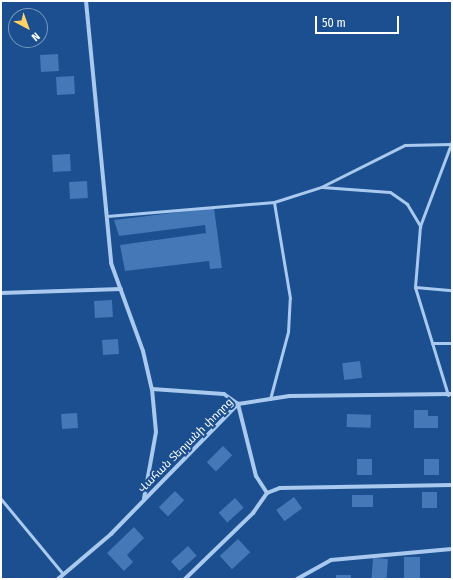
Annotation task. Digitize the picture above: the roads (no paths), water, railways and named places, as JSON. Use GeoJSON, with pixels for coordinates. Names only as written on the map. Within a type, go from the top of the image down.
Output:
{"type":"FeatureCollection","features":[{"type":"Feature","properties":{"kind":"street"},"geometry":{"type":"LineString","coordinates":[[86,1],[111,263],[121,289],[152,389],[156,432],[144,499]]}},
{"type":"Feature","properties":{"kind":"street"},"geometry":{"type":"LineString","coordinates":[[1,293],[121,289]]}},
{"type":"Feature","properties":{"kind":"street"},"geometry":{"type":"LineString","coordinates":[[152,389],[224,394],[238,404],[256,476],[268,493]]}},
{"type":"Feature","properties":{"kind":"street","name":"Վահան Տերյանի փողոց"},"geometry":{"type":"LineString","coordinates":[[58,579],[111,534],[238,404],[270,399],[450,394]]}},
{"type":"Feature","properties":{"kind":"street"},"geometry":{"type":"LineString","coordinates":[[185,579],[253,513],[268,493],[280,488],[452,485]]}},
{"type":"Feature","properties":{"kind":"street"},"geometry":{"type":"LineString","coordinates":[[297,579],[331,560],[452,549]]}},
{"type":"Feature","properties":{"kind":"lane"},"geometry":{"type":"LineString","coordinates":[[107,216],[274,202],[321,187],[405,144],[451,142],[420,226],[415,287],[432,343],[450,394]]}},
{"type":"Feature","properties":{"kind":"lane"},"geometry":{"type":"LineString","coordinates":[[321,187],[390,192],[407,204],[420,226]]}},
{"type":"Feature","properties":{"kind":"lane"},"geometry":{"type":"LineString","coordinates":[[270,399],[288,332],[290,298],[274,202]]}},
{"type":"Feature","properties":{"kind":"lane"},"geometry":{"type":"LineString","coordinates":[[415,287],[452,290]]}},
{"type":"Feature","properties":{"kind":"lane"},"geometry":{"type":"LineString","coordinates":[[432,343],[452,343]]}},
{"type":"Feature","properties":{"kind":"lane"},"geometry":{"type":"LineString","coordinates":[[1,499],[63,574]]}}]}
